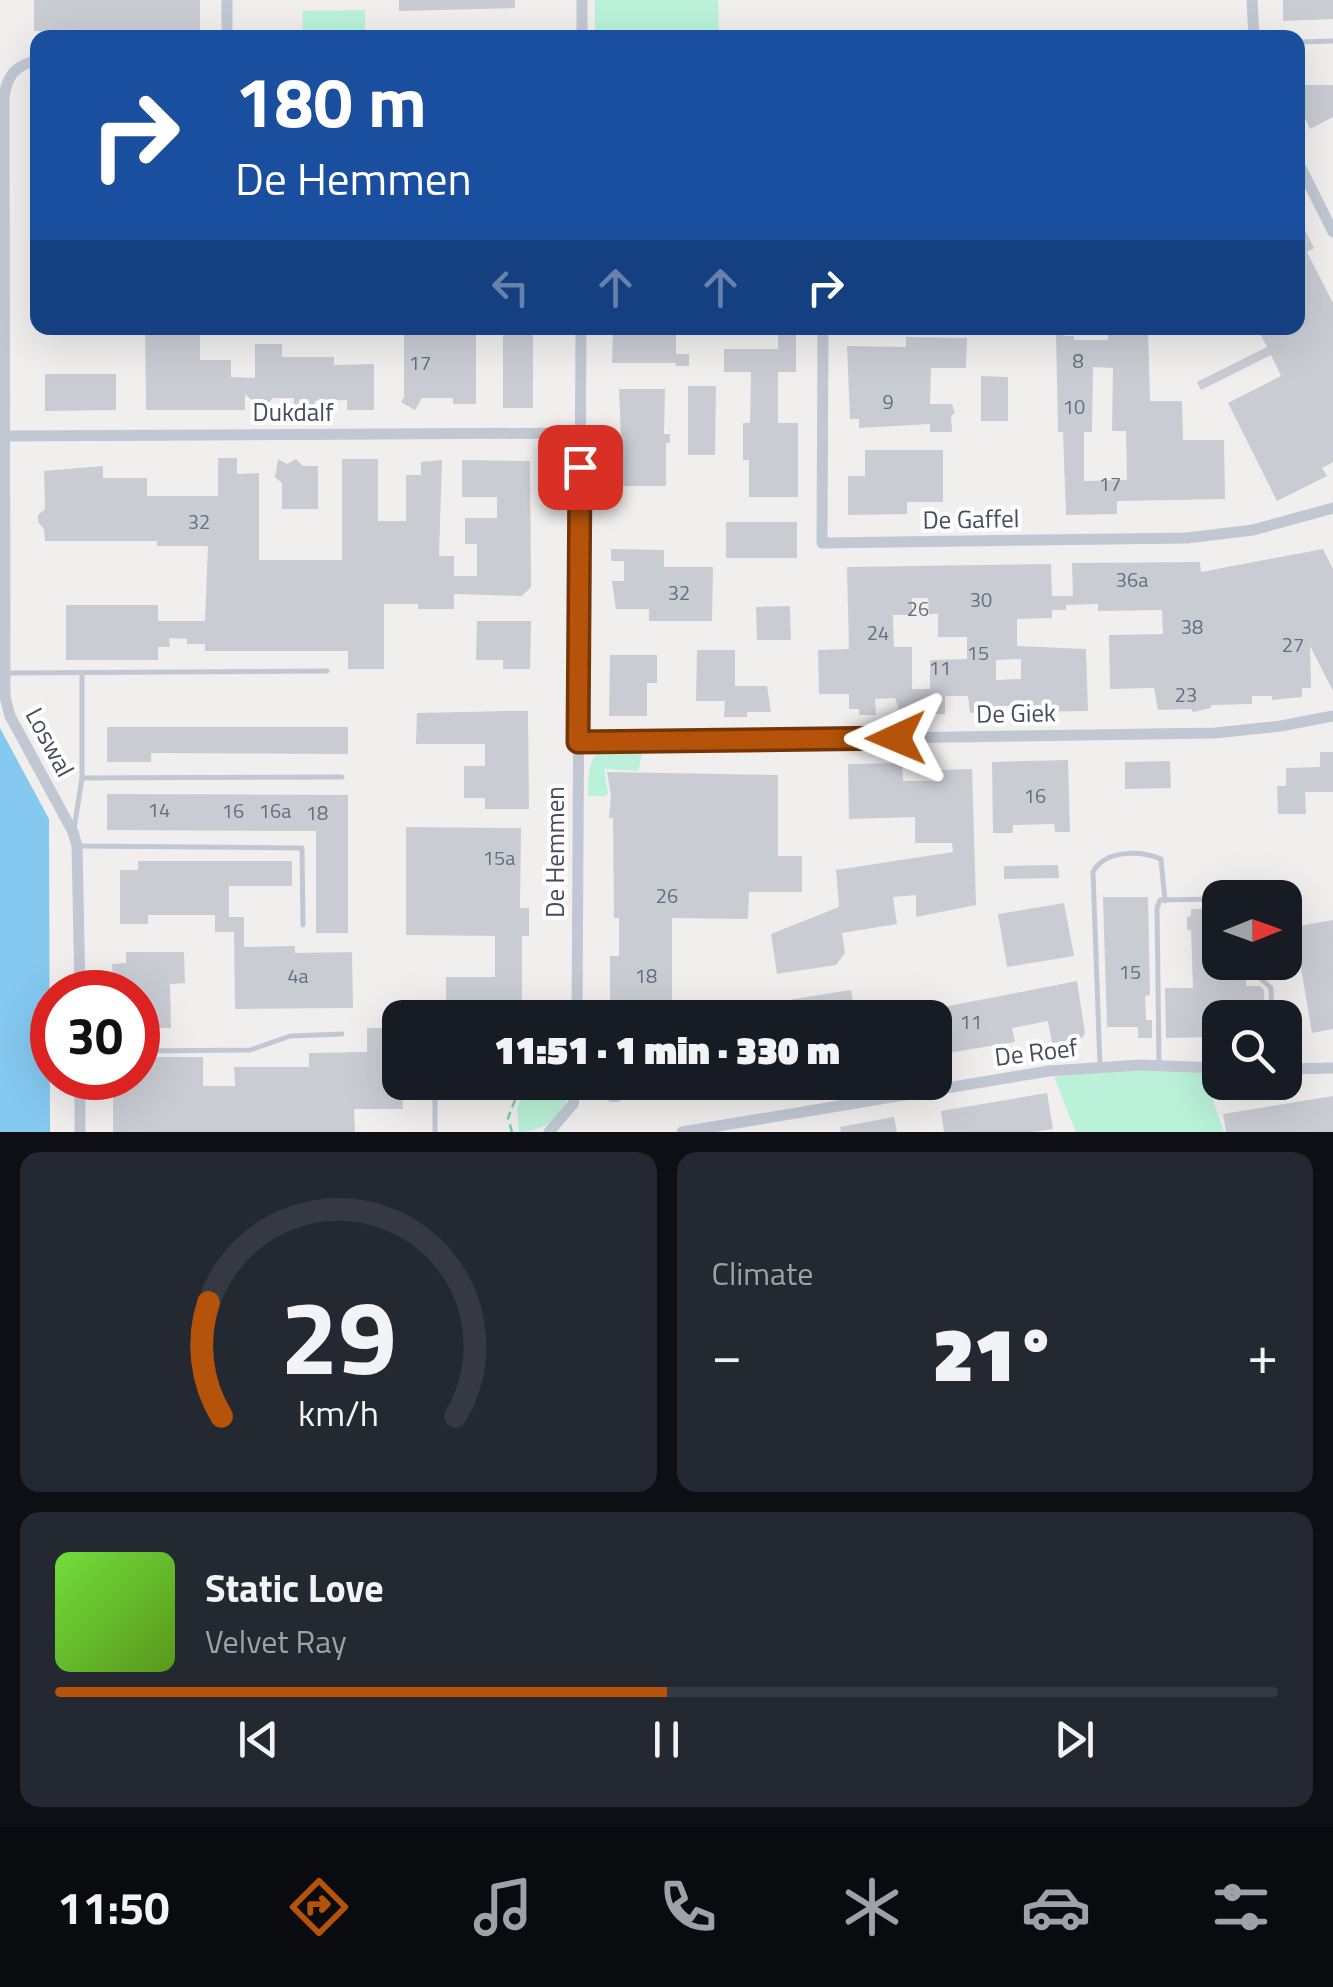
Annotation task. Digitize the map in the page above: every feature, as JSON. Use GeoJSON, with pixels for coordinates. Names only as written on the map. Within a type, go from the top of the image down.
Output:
{"type":"FeatureCollection","features":[{"type":"Feature","properties":{"kind":"street"},"geometry":{"type":"LineString","coordinates":[[226,0],[227,30]]}},
{"type":"Feature","properties":{"kind":"street"},"geometry":{"type":"LineString","coordinates":[[582,0],[582,30]]}},
{"type":"Feature","properties":{"kind":"street"},"geometry":{"type":"LineString","coordinates":[[1252,0],[1254,30]]}},
{"type":"Feature","properties":{"kind":"street","name":"Loswal"},"geometry":{"type":"LineString","coordinates":[[30,63],[14,70],[6,82],[4,97],[5,698],[10,716],[78,846],[80,970]]}},
{"type":"Feature","properties":{"kind":"street"},"geometry":{"type":"LineString","coordinates":[[1305,176],[1333,232]]}},
{"type":"Feature","properties":{"kind":"street"},"geometry":{"type":"LineString","coordinates":[[1305,194],[1312,191]]}},
{"type":"Feature","properties":{"kind":"street","name":"De Hemmen"},"geometry":{"type":"LineString","coordinates":[[577,1000],[581,335]]}},
{"type":"Feature","properties":{"kind":"street","name":"De Gaffel"},"geometry":{"type":"LineString","coordinates":[[823,335],[822,543],[1187,538],[1253,530],[1333,508]]}},
{"type":"Feature","properties":{"kind":"street","name":"Dukdalf"},"geometry":{"type":"LineString","coordinates":[[5,436],[580,434]]}},
{"type":"Feature","properties":{"kind":"street","name":"De Giek"},"geometry":{"type":"LineString","coordinates":[[578,742],[1215,733],[1333,716]]}},
{"type":"Feature","properties":{"kind":"street","name":"De Roef"},"geometry":{"type":"LineString","coordinates":[[682,1132],[1049,1071],[1202,1067]]}},
{"type":"Feature","properties":{"kind":"street"},"geometry":{"type":"LineString","coordinates":[[1302,1069],[1333,1068]]}},
{"type":"Feature","properties":{"kind":"street"},"geometry":{"type":"LineString","coordinates":[[80,1100],[80,1132]]}},
{"type":"Feature","properties":{"kind":"street"},"geometry":{"type":"LineString","coordinates":[[558,1129],[574,1100]]}},
{"type":"Feature","properties":{"kind":"lane"},"geometry":{"type":"LineString","coordinates":[[1305,42],[1333,41]]}},
{"type":"Feature","properties":{"kind":"lane"},"geometry":{"type":"LineString","coordinates":[[5,674],[327,671]]}},
{"type":"Feature","properties":{"kind":"lane"},"geometry":{"type":"LineString","coordinates":[[82,673],[82,778]]}},
{"type":"Feature","properties":{"kind":"lane","name":"Loswal"},"geometry":{"type":"LineString","coordinates":[[73,832],[82,778],[342,776]]}},
{"type":"Feature","properties":{"kind":"lane"},"geometry":{"type":"LineString","coordinates":[[78,846],[302,848],[303,924]]}},
{"type":"Feature","properties":{"kind":"lane"},"geometry":{"type":"LineString","coordinates":[[1100,1068],[1093,872],[1099,861],[1112,855],[1150,854],[1160,859],[1165,900]]}},
{"type":"Feature","properties":{"kind":"lane"},"geometry":{"type":"LineString","coordinates":[[1160,1066],[1157,908],[1160,900],[1202,899]]}},
{"type":"Feature","properties":{"kind":"lane"},"geometry":{"type":"LineString","coordinates":[[160,1051],[250,1050],[290,1036],[342,1034]]}},
{"type":"Feature","properties":{"kind":"lane"},"geometry":{"type":"LineString","coordinates":[[434,1132],[435,1100]]}},
{"type":"Feature","properties":{"kind":"path"},"geometry":{"type":"LineString","coordinates":[[512,1132],[508,1118],[515,1100]]}},
{"type":"Feature","properties":{"kind":"green space"},"geometry":{"type":"Polygon","coordinates":[[[595,0],[718,0],[719,30],[595,30],[595,0]]]}},
{"type":"Feature","properties":{"kind":"green space"},"geometry":{"type":"Polygon","coordinates":[[[365,10],[365,30],[302,30],[303,11],[365,10]]]}},
{"type":"Feature","properties":{"kind":"green space"},"geometry":{"type":"Polygon","coordinates":[[[644,749],[638,771],[604,769],[608,793],[588,796],[590,767],[598,754],[644,749]]]}},
{"type":"Feature","properties":{"kind":"green space"},"geometry":{"type":"Polygon","coordinates":[[[1112,1069],[1202,1071],[1202,1100],[1213,1100],[1224,1132],[1076,1132],[1054,1077],[1112,1069]]]}},
{"type":"Feature","properties":{"kind":"green space"},"geometry":{"type":"Polygon","coordinates":[[[521,1100],[567,1100],[555,1118],[529,1131],[519,1132],[517,1107],[521,1100]]]}},
{"type":"Feature","properties":{"kind":"water"},"geometry":{"type":"Polygon","coordinates":[[[0,728],[49,819],[49,970],[30,970],[30,1100],[50,1100],[50,1132],[0,1132],[0,728]]]}},
{"type":"Feature","properties":{"kind":"building"},"geometry":{"type":"Polygon","coordinates":[[[34,0],[200,0],[200,30],[34,30],[34,0]]]}},
{"type":"Feature","properties":{"kind":"building"},"geometry":{"type":"Polygon","coordinates":[[[399,0],[515,0],[515,8],[399,11],[399,0]]]}},
{"type":"Feature","properties":{"kind":"building"},"geometry":{"type":"Polygon","coordinates":[[[1283,0],[1333,0],[1333,19],[1283,21],[1283,0]]]}},
{"type":"Feature","properties":{"kind":"building"},"geometry":{"type":"Polygon","coordinates":[[[1305,85],[1333,85],[1333,117],[1310,129],[1305,119],[1305,85]]]}},
{"type":"Feature","properties":{"kind":"building"},"geometry":{"type":"Polygon","coordinates":[[[1305,230],[1314,248],[1307,252],[1333,303],[1333,462],[1322,468],[1327,476],[1277,501],[1228,403],[1281,376],[1271,355],[1201,390],[1197,382],[1267,347],[1261,335],[1305,335],[1305,230]]]}},
{"type":"Feature","properties":{"kind":"building"},"geometry":{"type":"Polygon","coordinates":[[[145,335],[200,335],[200,360],[231,360],[231,377],[255,378],[255,344],[282,344],[282,357],[334,357],[334,365],[374,364],[374,410],[347,410],[347,400],[315,401],[315,405],[294,410],[294,398],[273,398],[262,410],[245,394],[245,410],[146,410],[145,335]]]}},
{"type":"Feature","properties":{"kind":"building"},"geometry":{"type":"Polygon","coordinates":[[[404,335],[476,335],[476,404],[453,404],[453,398],[422,398],[415,410],[401,402],[404,335]]]}},
{"type":"Feature","properties":{"kind":"building"},"geometry":{"type":"Polygon","coordinates":[[[503,335],[533,335],[533,408],[503,408],[503,335]]]}},
{"type":"Feature","properties":{"kind":"building"},"geometry":{"type":"Polygon","coordinates":[[[613,335],[676,335],[676,354],[689,354],[689,366],[612,363],[613,335]]]}},
{"type":"Feature","properties":{"kind":"building"},"geometry":{"type":"Polygon","coordinates":[[[778,335],[796,335],[796,372],[778,372],[778,423],[798,423],[798,497],[749,497],[743,423],[750,423],[751,372],[724,372],[724,349],[778,349],[778,335]]]}},
{"type":"Feature","properties":{"kind":"building"},"geometry":{"type":"Polygon","coordinates":[[[1056,335],[1074,336],[1074,340],[1148,335],[1150,401],[1182,401],[1183,440],[1224,440],[1225,499],[1117,501],[1117,514],[1066,515],[1063,432],[1058,432],[1056,335]],[[1093,367],[1092,432],[1084,432],[1084,481],[1127,480],[1126,431],[1112,431],[1113,368],[1093,367]]]}},
{"type":"Feature","properties":{"kind":"building"},"geometry":{"type":"Polygon","coordinates":[[[906,337],[967,338],[966,368],[931,368],[930,404],[952,404],[952,432],[930,432],[930,424],[859,428],[859,419],[850,419],[847,346],[906,347],[906,337]]]}},
{"type":"Feature","properties":{"kind":"building"},"geometry":{"type":"Polygon","coordinates":[[[45,374],[116,374],[116,410],[45,411],[45,374]]]}},
{"type":"Feature","properties":{"kind":"building"},"geometry":{"type":"Polygon","coordinates":[[[981,376],[1008,377],[1008,421],[981,421],[981,376]]]}},
{"type":"Feature","properties":{"kind":"building"},"geometry":{"type":"Polygon","coordinates":[[[688,386],[716,386],[715,455],[688,455],[688,386]]]}},
{"type":"Feature","properties":{"kind":"building"},"geometry":{"type":"Polygon","coordinates":[[[619,389],[665,389],[664,434],[670,434],[670,443],[666,443],[666,486],[623,486],[619,389]]]}},
{"type":"Feature","properties":{"kind":"building"},"geometry":{"type":"Polygon","coordinates":[[[865,450],[943,450],[943,502],[907,502],[907,514],[848,515],[848,476],[865,476],[865,450]]]}},
{"type":"Feature","properties":{"kind":"building"},"geometry":{"type":"Polygon","coordinates":[[[218,458],[237,458],[237,474],[259,473],[259,560],[342,560],[342,459],[378,459],[378,521],[406,521],[406,475],[421,475],[421,462],[442,460],[439,556],[454,556],[454,576],[477,576],[477,544],[465,544],[465,518],[497,518],[497,497],[462,497],[462,460],[530,461],[531,587],[522,596],[454,594],[454,609],[384,604],[384,669],[348,669],[348,651],[205,651],[205,644],[169,638],[170,647],[158,647],[158,660],[66,660],[66,605],[158,605],[158,621],[205,621],[208,546],[157,546],[157,541],[45,541],[44,529],[38,522],[38,515],[45,509],[44,471],[103,466],[103,478],[147,478],[147,496],[218,496],[218,458]]]}},
{"type":"Feature","properties":{"kind":"building"},"geometry":{"type":"Polygon","coordinates":[[[278,459],[287,464],[296,459],[303,466],[318,466],[318,509],[282,509],[282,483],[275,477],[278,459]]]}},
{"type":"Feature","properties":{"kind":"building"},"geometry":{"type":"Polygon","coordinates":[[[726,522],[797,522],[797,558],[726,558],[726,522]]]}},
{"type":"Feature","properties":{"kind":"building"},"geometry":{"type":"Polygon","coordinates":[[[611,549],[664,550],[664,567],[713,567],[712,621],[649,621],[649,609],[616,609],[612,581],[624,581],[624,561],[611,561],[611,549]]]}},
{"type":"Feature","properties":{"kind":"building"},"geometry":{"type":"Polygon","coordinates":[[[1323,549],[1333,569],[1333,691],[1310,646],[1311,688],[1302,688],[1302,697],[1272,700],[1272,696],[1252,696],[1252,704],[1211,705],[1193,712],[1158,710],[1154,688],[1110,689],[1109,635],[1163,634],[1162,610],[1098,611],[1098,604],[1066,605],[1066,610],[1052,610],[1052,618],[1017,619],[1017,646],[1086,649],[1088,711],[1023,712],[1022,705],[970,713],[968,696],[945,696],[945,714],[901,715],[895,698],[875,699],[876,715],[859,715],[859,709],[849,709],[849,694],[819,694],[818,650],[849,649],[847,567],[1051,564],[1052,596],[1073,596],[1072,563],[1200,562],[1201,572],[1323,549]],[[912,598],[912,615],[893,615],[894,647],[912,647],[912,689],[930,689],[930,660],[967,659],[967,637],[938,637],[938,614],[929,614],[928,598],[912,598]],[[1021,659],[996,660],[996,680],[1021,679],[1021,659]]]}},
{"type":"Feature","properties":{"kind":"building"},"geometry":{"type":"Polygon","coordinates":[[[790,606],[791,640],[757,640],[756,607],[790,606]]]}},
{"type":"Feature","properties":{"kind":"building"},"geometry":{"type":"Polygon","coordinates":[[[477,621],[531,621],[530,669],[503,669],[503,660],[476,660],[477,621]]]}},
{"type":"Feature","properties":{"kind":"building"},"geometry":{"type":"Polygon","coordinates":[[[697,650],[735,650],[735,686],[767,686],[771,712],[724,717],[725,701],[696,701],[697,650]]]}},
{"type":"Feature","properties":{"kind":"building"},"geometry":{"type":"Polygon","coordinates":[[[610,655],[657,655],[657,683],[647,683],[647,716],[609,716],[610,655]]]}},
{"type":"Feature","properties":{"kind":"building"},"geometry":{"type":"Polygon","coordinates":[[[528,711],[529,809],[485,809],[485,798],[464,798],[464,766],[485,766],[485,744],[416,744],[417,713],[528,711]]]}},
{"type":"Feature","properties":{"kind":"building"},"geometry":{"type":"Polygon","coordinates":[[[107,727],[348,727],[348,754],[151,753],[151,762],[107,762],[107,727]]]}},
{"type":"Feature","properties":{"kind":"building"},"geometry":{"type":"Polygon","coordinates":[[[1320,752],[1333,752],[1333,792],[1305,792],[1306,814],[1278,814],[1277,786],[1286,786],[1286,768],[1320,767],[1320,752]]]}},
{"type":"Feature","properties":{"kind":"building"},"geometry":{"type":"Polygon","coordinates":[[[1068,760],[1070,832],[1055,832],[1054,824],[1013,825],[1013,833],[993,833],[992,762],[1068,760]]]}},
{"type":"Feature","properties":{"kind":"building"},"geometry":{"type":"Polygon","coordinates":[[[1170,761],[1171,788],[1125,789],[1125,762],[1170,761]]]}},
{"type":"Feature","properties":{"kind":"building"},"geometry":{"type":"Polygon","coordinates":[[[902,763],[903,781],[940,781],[939,770],[972,769],[976,905],[916,917],[916,895],[893,897],[897,924],[842,933],[845,953],[836,965],[777,974],[771,934],[839,907],[836,870],[953,852],[952,843],[915,843],[915,817],[849,819],[848,764],[902,763]]]}},
{"type":"Feature","properties":{"kind":"building"},"geometry":{"type":"Polygon","coordinates":[[[607,772],[778,775],[778,856],[802,856],[802,892],[749,892],[748,919],[672,918],[672,1000],[610,1000],[610,956],[619,956],[619,918],[614,918],[613,818],[609,818],[607,772]]]}},
{"type":"Feature","properties":{"kind":"building"},"geometry":{"type":"Polygon","coordinates":[[[107,794],[348,795],[348,933],[316,933],[316,831],[107,830],[107,794]]]}},
{"type":"Feature","properties":{"kind":"building"},"geometry":{"type":"Polygon","coordinates":[[[406,827],[521,828],[520,908],[529,908],[529,936],[522,936],[522,1000],[446,1000],[446,977],[495,977],[495,936],[406,935],[406,827]]]}},
{"type":"Feature","properties":{"kind":"building"},"geometry":{"type":"Polygon","coordinates":[[[138,861],[292,861],[292,886],[229,886],[229,917],[244,917],[244,947],[295,946],[295,953],[352,952],[353,1008],[235,1009],[234,932],[215,932],[215,915],[148,915],[148,924],[120,924],[120,870],[138,870],[138,861]]]}},
{"type":"Feature","properties":{"kind":"building"},"geometry":{"type":"Polygon","coordinates":[[[1058,865],[1059,878],[1004,879],[1004,866],[1058,865]]]}},
{"type":"Feature","properties":{"kind":"building"},"geometry":{"type":"Polygon","coordinates":[[[1103,897],[1148,897],[1150,995],[1145,996],[1152,1038],[1138,1038],[1138,1027],[1107,1027],[1103,897]]]}},
{"type":"Feature","properties":{"kind":"building"},"geometry":{"type":"Polygon","coordinates":[[[1064,903],[1074,956],[1007,967],[998,914],[1064,903]]]}},
{"type":"Feature","properties":{"kind":"building"},"geometry":{"type":"Polygon","coordinates":[[[1191,909],[1202,909],[1202,980],[1246,980],[1246,986],[1260,986],[1264,990],[1264,1000],[1202,1000],[1202,1037],[1166,1038],[1165,988],[1193,988],[1191,930],[1187,930],[1191,909]]]}},
{"type":"Feature","properties":{"kind":"building"},"geometry":{"type":"Polygon","coordinates":[[[1333,920],[1333,1029],[1312,1033],[1302,974],[1302,926],[1333,920]]]}},
{"type":"Feature","properties":{"kind":"building"},"geometry":{"type":"Polygon","coordinates":[[[126,952],[184,952],[185,983],[170,984],[171,1028],[160,1028],[160,970],[112,970],[112,964],[126,963],[126,952]]]}},
{"type":"Feature","properties":{"kind":"building"},"geometry":{"type":"Polygon","coordinates":[[[1077,981],[1085,1033],[1082,1038],[1052,1043],[1048,1021],[1012,1028],[1015,1042],[952,1052],[952,1005],[1077,981]]]}},
{"type":"Feature","properties":{"kind":"building"},"geometry":{"type":"Polygon","coordinates":[[[851,990],[853,1000],[788,1000],[851,990]]]}},
{"type":"Feature","properties":{"kind":"building"},"geometry":{"type":"Polygon","coordinates":[[[367,1028],[382,1028],[382,1100],[403,1100],[403,1109],[354,1109],[355,1132],[113,1132],[113,1100],[160,1100],[160,1057],[203,1057],[203,1086],[235,1086],[234,1067],[309,1067],[309,1053],[367,1052],[367,1028]]]}},
{"type":"Feature","properties":{"kind":"building"},"geometry":{"type":"Polygon","coordinates":[[[1047,1093],[1053,1129],[944,1132],[941,1111],[1047,1093]]]}},
{"type":"Feature","properties":{"kind":"building"},"geometry":{"type":"Polygon","coordinates":[[[1333,1096],[1333,1132],[1226,1132],[1223,1114],[1333,1096]]]}},
{"type":"Feature","properties":{"kind":"building"},"geometry":{"type":"Polygon","coordinates":[[[894,1117],[897,1132],[841,1132],[840,1127],[894,1117]]]}},
{"type":"Feature","properties":{"kind":"route"},"geometry":{"type":"LineString","coordinates":[[580,467],[578,742],[896,738]]}}]}
